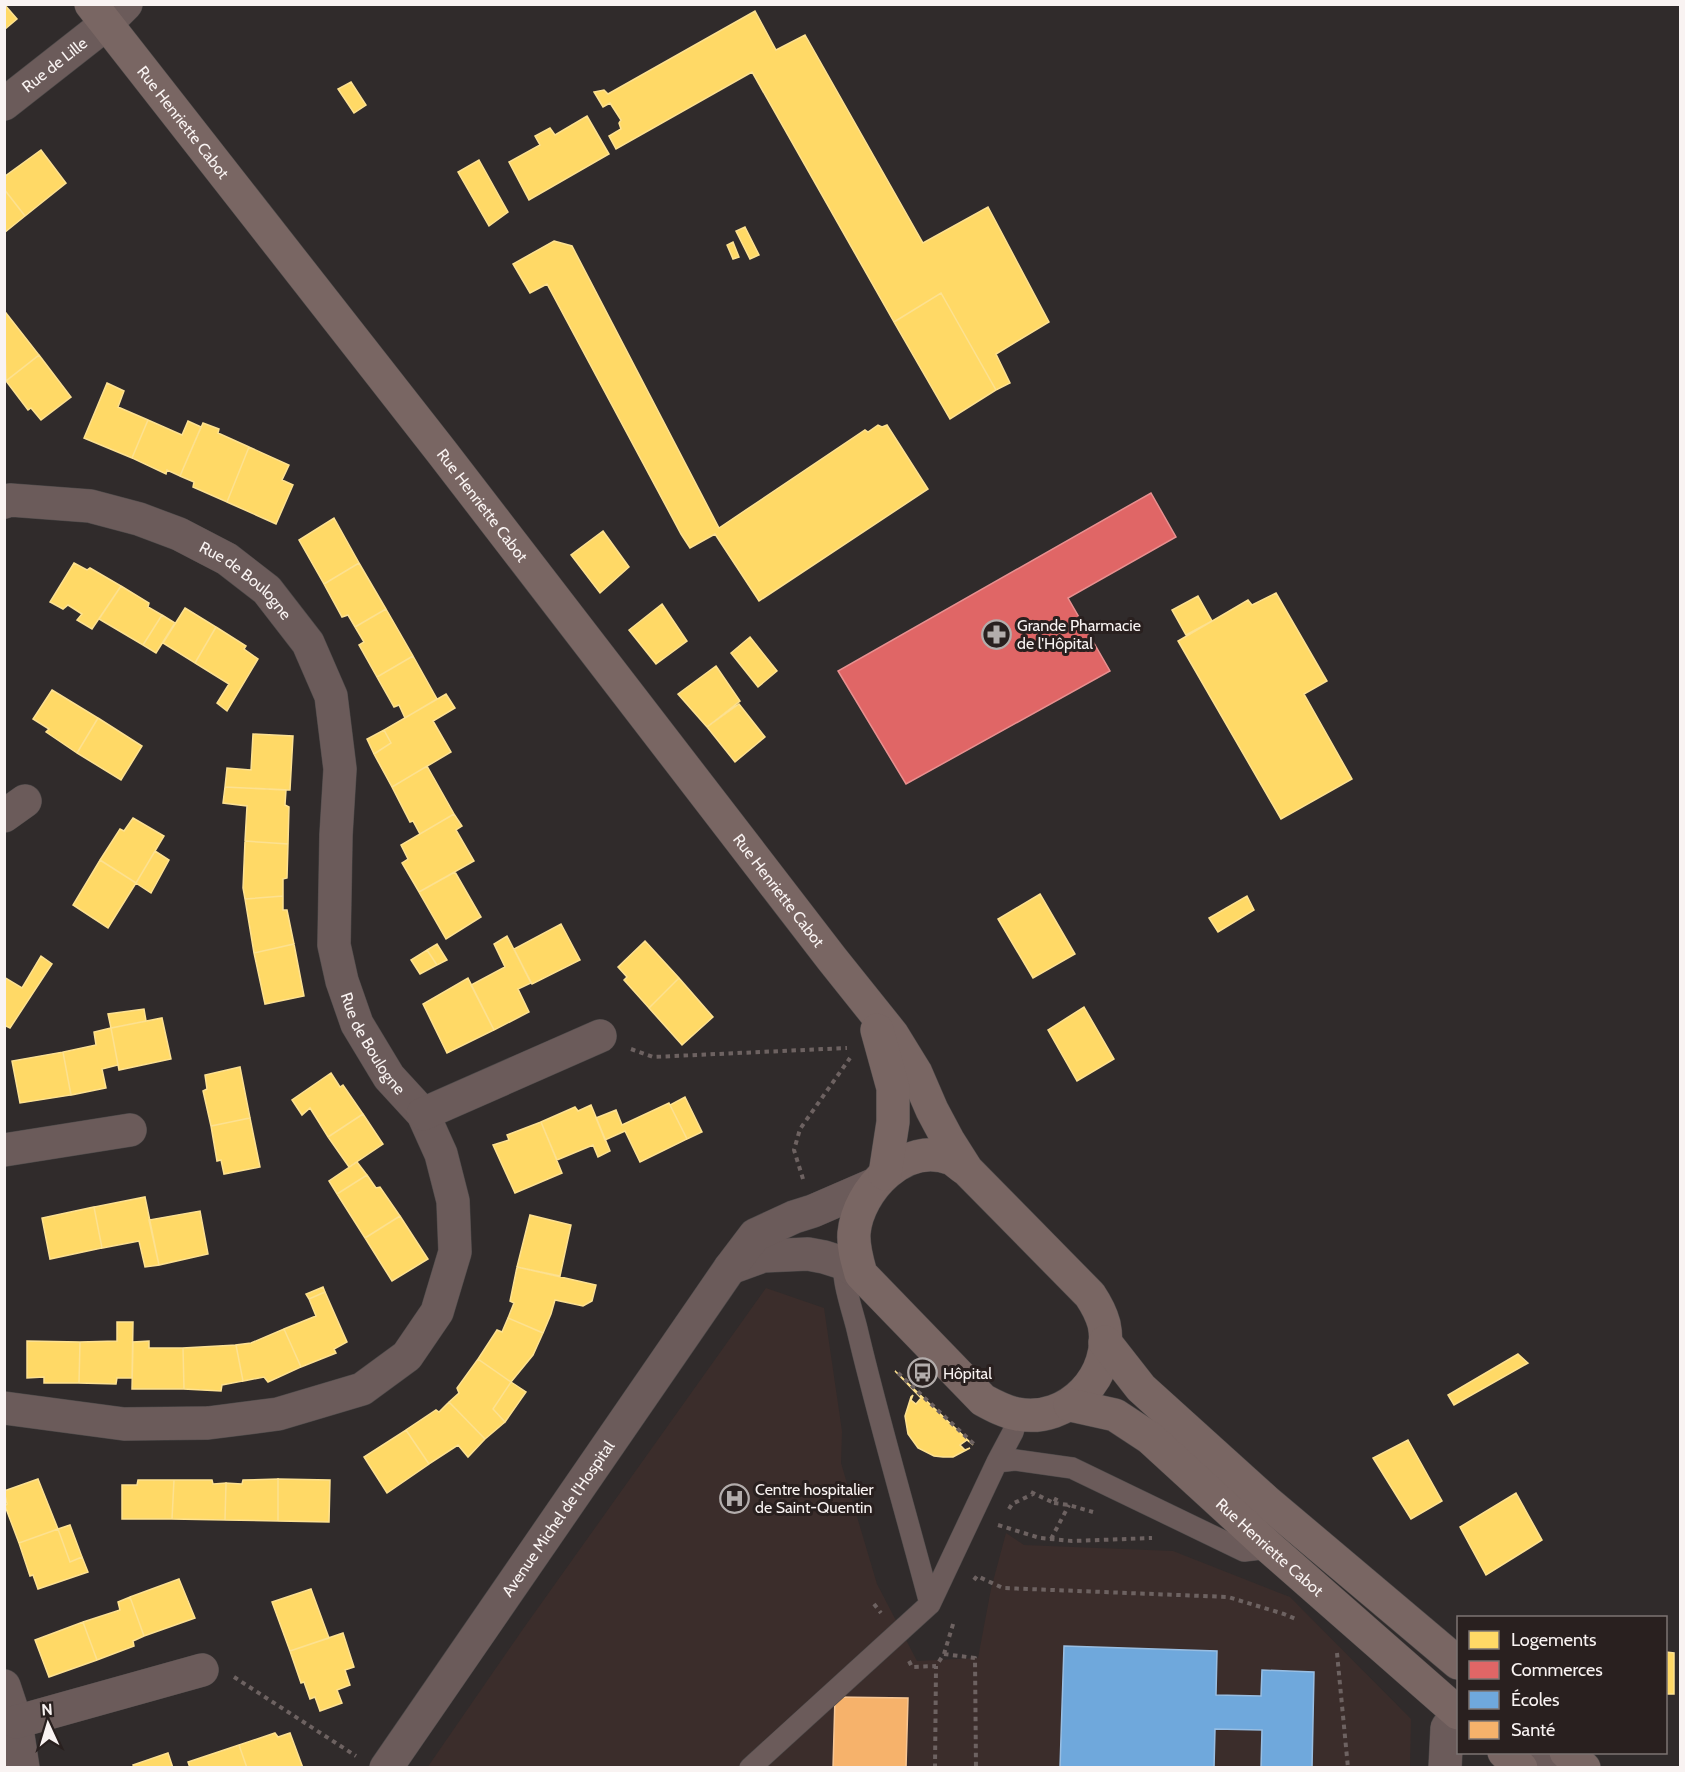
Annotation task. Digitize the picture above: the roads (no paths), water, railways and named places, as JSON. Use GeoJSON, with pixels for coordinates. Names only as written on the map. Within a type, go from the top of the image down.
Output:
{"type":"FeatureCollection","features":[{"type":"Feature","properties":{"kind":"street","name":"Rue de Lille"},"geometry":{"type":"LineString","coordinates":[[4,104],[108,11]]}},
{"type":"Feature","properties":{"kind":"street","name":"Rue Henriette Cabot"},"geometry":{"type":"LineString","coordinates":[[108,11],[434,442],[870,1009],[892,1034],[910,1063],[948,1140],[967,1170]]}},
{"type":"Feature","properties":{"kind":"street","name":"Rue de Boulogne"},"geometry":{"type":"LineString","coordinates":[[4,1408],[124,1424],[208,1423],[278,1414],[362,1389],[407,1356],[437,1312],[455,1252],[453,1201],[441,1154],[423,1114],[389,1077],[357,1024],[342,981],[334,945],[340,769],[331,696],[308,642],[267,590],[227,559],[179,534],[139,519],[90,506],[6,495]]}},
{"type":"Feature","properties":{"kind":"street","name":"Rue Henriette Cabot"},"geometry":{"type":"LineString","coordinates":[[853,1257],[857,1217],[863,1200],[879,1179],[893,1122],[893,1088],[870,1009]]}},
{"type":"Feature","properties":{"kind":"street"},"geometry":{"type":"LineString","coordinates":[[423,1114],[600,1036]]}},
{"type":"Feature","properties":{"kind":"street"},"geometry":{"type":"LineString","coordinates":[[4,1150],[130,1130]]}},
{"type":"Feature","properties":{"kind":"street"},"geometry":{"type":"LineString","coordinates":[[730,1268],[764,1256],[808,1254],[853,1257],[983,1400],[1000,1410],[1018,1414],[1037,1415],[1070,1405],[1087,1388],[1103,1358],[1104,1325],[1099,1309],[1090,1295],[967,1170],[952,1159],[930,1155],[899,1165],[879,1179]]}},
{"type":"Feature","properties":{"kind":"street","name":"Avenue Michel de l'Hospital"},"geometry":{"type":"LineString","coordinates":[[375,1764],[755,1236],[879,1179]]}},
{"type":"Feature","properties":{"kind":"street","name":"Rue Henriette Cabot"},"geometry":{"type":"LineString","coordinates":[[1105,1342],[1141,1388],[1233,1471],[1457,1662]]}},
{"type":"Feature","properties":{"kind":"street","name":"Rue Henriette Cabot"},"geometry":{"type":"LineString","coordinates":[[1070,1405],[1115,1415],[1150,1438],[1270,1548],[1457,1711]]}},
{"type":"Feature","properties":{"kind":"street"},"geometry":{"type":"LineString","coordinates":[[16,1722],[202,1670]]}},
{"type":"Feature","properties":{"kind":"street"},"geometry":{"type":"LineString","coordinates":[[4,1686],[16,1722],[23,1767]]}},
{"type":"Feature","properties":{"kind":"street"},"geometry":{"type":"LineString","coordinates":[[1445,1767],[1447,1728],[1457,1713]]}},
{"type":"Feature","properties":{"kind":"street"},"geometry":{"type":"LineString","coordinates":[[1506,1754],[1521,1767]]}},
{"type":"Feature","properties":{"kind":"street"},"geometry":{"type":"LineString","coordinates":[[1539,1754],[1555,1767]]}},
{"type":"Feature","properties":{"kind":"street"},"geometry":{"type":"LineString","coordinates":[[1568,1754],[1584,1767]]}},
{"type":"Feature","properties":{"kind":"lane"},"geometry":{"type":"LineString","coordinates":[[853,1257],[864,1360],[930,1604]]}},
{"type":"Feature","properties":{"kind":"lane"},"geometry":{"type":"LineString","coordinates":[[750,1767],[930,1604],[1013,1432],[1018,1414]]}},
{"type":"Feature","properties":{"kind":"lane"},"geometry":{"type":"LineString","coordinates":[[997,1462],[1015,1460],[1072,1468],[1244,1551],[1270,1548]]}},
{"type":"Feature","properties":{"kind":"place","name":"Grande Pharmacie de l'Hôpital"},"geometry":{"type":"Point","coordinates":[996,634]}},
{"type":"Feature","properties":{"kind":"place","name":"Hôpital"},"geometry":{"type":"Point","coordinates":[922,1373]}},
{"type":"Feature","properties":{"kind":"place","name":"Centre hospitalier de Saint-Quentin"},"geometry":{"type":"Point","coordinates":[734,1498]}}]}
